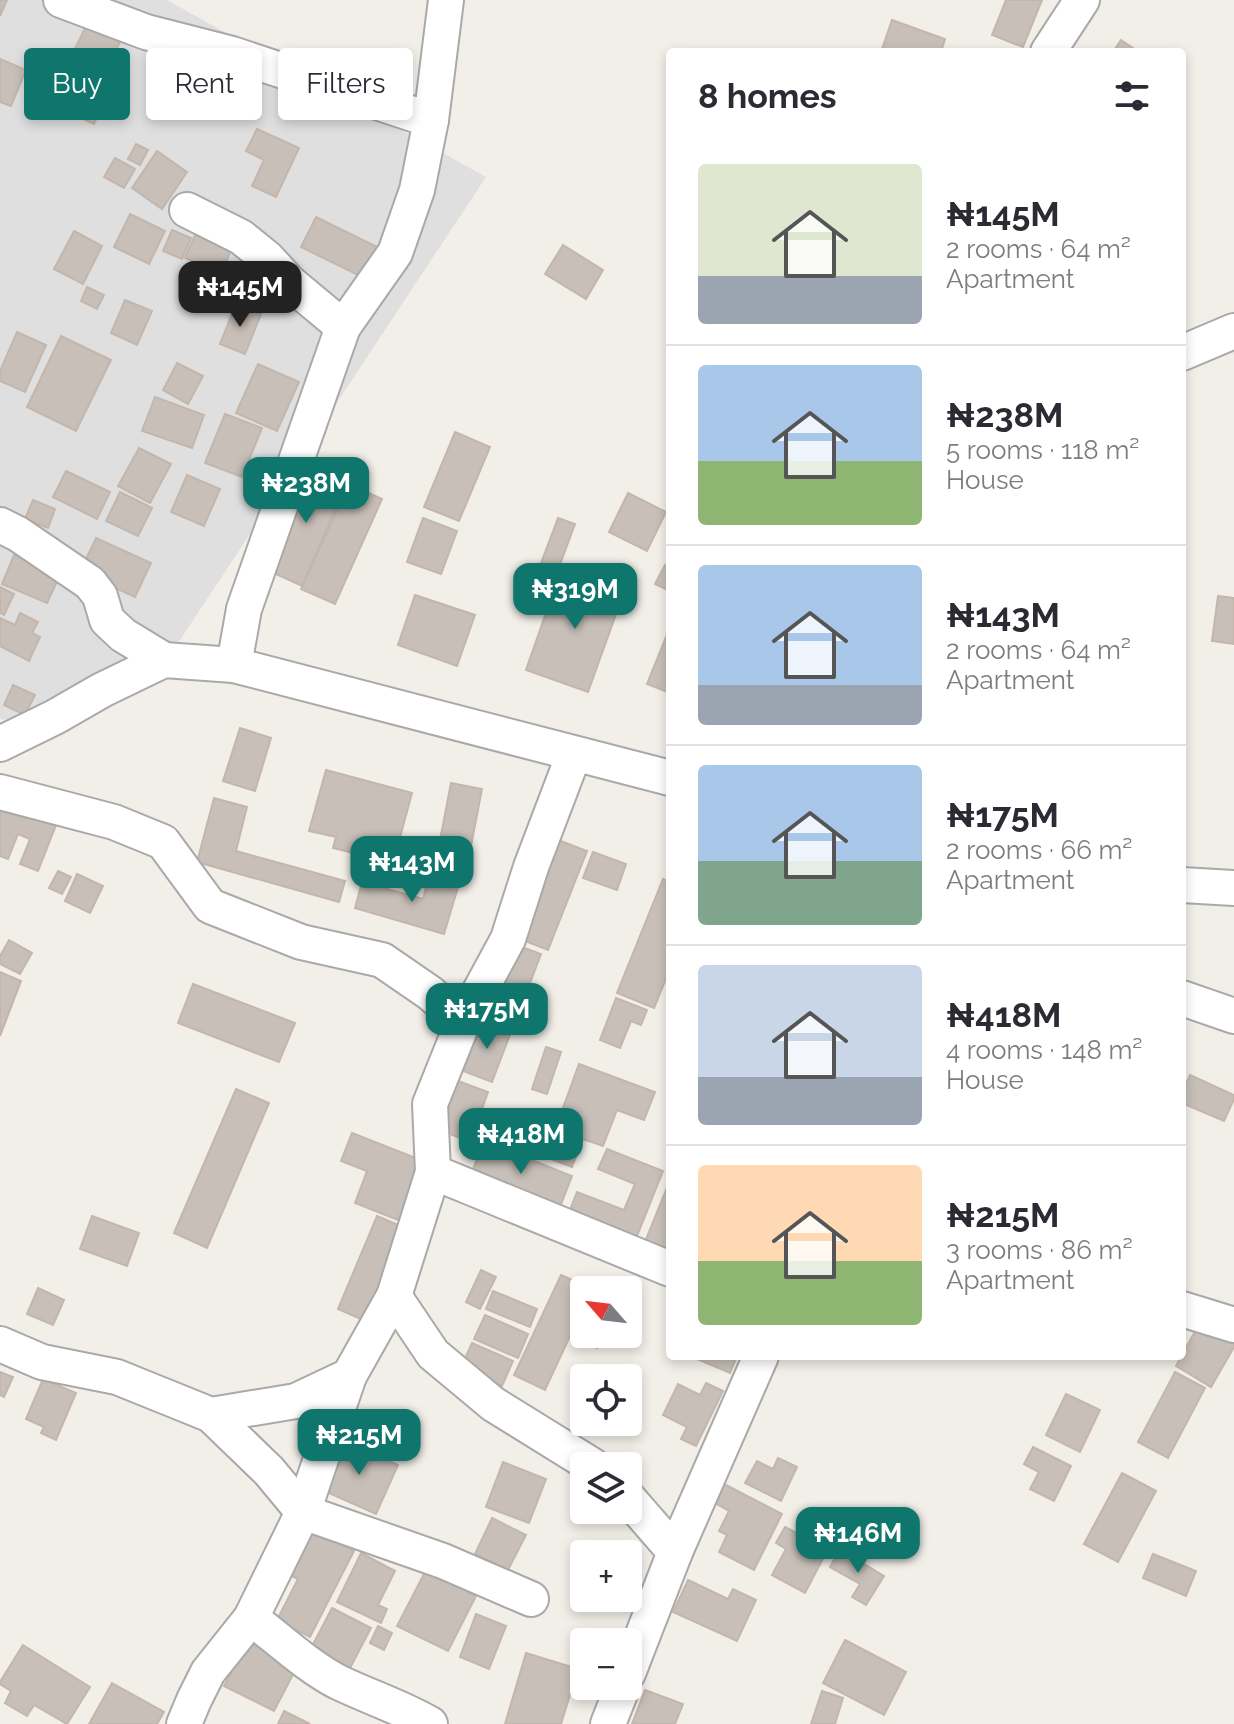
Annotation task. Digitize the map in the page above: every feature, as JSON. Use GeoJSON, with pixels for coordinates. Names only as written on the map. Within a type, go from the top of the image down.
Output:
{"type":"FeatureCollection","features":[{"type":"Feature","properties":{"kind":"street"},"geometry":{"type":"LineString","coordinates":[[61,0],[146,32],[232,54],[431,120]]}},
{"type":"Feature","properties":{"kind":"street"},"geometry":{"type":"LineString","coordinates":[[234,665],[244,609],[343,327],[395,253],[417,190],[431,120],[446,0]]}},
{"type":"Feature","properties":{"kind":"street"},"geometry":{"type":"LineString","coordinates":[[1051,48],[1082,0]]}},
{"type":"Feature","properties":{"kind":"street"},"geometry":{"type":"LineString","coordinates":[[187,210],[241,237],[343,327]]}},
{"type":"Feature","properties":{"kind":"street"},"geometry":{"type":"LineString","coordinates":[[1186,351],[1234,331]]}},
{"type":"Feature","properties":{"kind":"street"},"geometry":{"type":"LineString","coordinates":[[0,525],[90,583],[100,596],[107,620],[123,635],[164,660],[234,665],[666,777]]}},
{"type":"Feature","properties":{"kind":"street"},"geometry":{"type":"LineString","coordinates":[[0,744],[164,660]]}},
{"type":"Feature","properties":{"kind":"street"},"geometry":{"type":"LineString","coordinates":[[184,1724],[208,1672],[251,1618],[303,1512],[349,1376],[394,1296],[433,1172],[430,1104],[463,1022],[508,939],[531,867],[574,754]]}},
{"type":"Feature","properties":{"kind":"street"},"geometry":{"type":"LineString","coordinates":[[0,792],[114,822],[163,842],[210,906],[301,942],[382,960],[430,993],[463,1022]]}},
{"type":"Feature","properties":{"kind":"street"},"geometry":{"type":"LineString","coordinates":[[1186,885],[1234,888]]}},
{"type":"Feature","properties":{"kind":"street"},"geometry":{"type":"LineString","coordinates":[[1186,999],[1234,1016]]}},
{"type":"Feature","properties":{"kind":"street"},"geometry":{"type":"LineString","coordinates":[[433,1172],[666,1267]]}},
{"type":"Feature","properties":{"kind":"street"},"geometry":{"type":"LineString","coordinates":[[394,1296],[433,1354],[493,1404],[570,1452]]}},
{"type":"Feature","properties":{"kind":"street"},"geometry":{"type":"LineString","coordinates":[[1186,1310],[1234,1325]]}},
{"type":"Feature","properties":{"kind":"street"},"geometry":{"type":"LineString","coordinates":[[0,1344],[42,1362],[117,1377],[211,1415],[269,1471],[303,1512],[443,1561],[531,1599]]}},
{"type":"Feature","properties":{"kind":"street"},"geometry":{"type":"LineString","coordinates":[[642,1637],[675,1552],[759,1360]]}},
{"type":"Feature","properties":{"kind":"street"},"geometry":{"type":"LineString","coordinates":[[211,1415],[296,1401],[349,1376]]}},
{"type":"Feature","properties":{"kind":"street"},"geometry":{"type":"LineString","coordinates":[[642,1514],[675,1552]]}},
{"type":"Feature","properties":{"kind":"street"},"geometry":{"type":"LineString","coordinates":[[251,1618],[336,1681],[430,1724]]}},
{"type":"Feature","properties":{"kind":"street"},"geometry":{"type":"LineString","coordinates":[[608,1724],[617,1700]]}},
{"type":"Feature","properties":{"kind":"shaded area"},"geometry":{"type":"Polygon","coordinates":[[[0,0],[167,0],[254,48],[146,48],[146,120],[262,120],[262,53],[278,62],[278,120],[383,120],[486,177],[180,640],[57,723],[0,719],[0,0]]]}},
{"type":"Feature","properties":{"kind":"building"},"geometry":{"type":"Polygon","coordinates":[[[0,0],[7,0],[0,16],[0,0]]]}},
{"type":"Feature","properties":{"kind":"building"},"geometry":{"type":"Polygon","coordinates":[[[1006,0],[1042,0],[1023,47],[992,35],[1006,0]]]}},
{"type":"Feature","properties":{"kind":"building"},"geometry":{"type":"Polygon","coordinates":[[[892,20],[945,39],[942,48],[882,48],[892,20]]]}},
{"type":"Feature","properties":{"kind":"building"},"geometry":{"type":"Polygon","coordinates":[[[86,26],[120,42],[117,48],[75,48],[86,26]]]}},
{"type":"Feature","properties":{"kind":"building"},"geometry":{"type":"Polygon","coordinates":[[[1121,40],[1133,48],[1116,48],[1121,40]]]}},
{"type":"Feature","properties":{"kind":"building"},"geometry":{"type":"Polygon","coordinates":[[[0,59],[24,69],[24,75],[11,106],[0,102],[0,59]]]}},
{"type":"Feature","properties":{"kind":"building"},"geometry":{"type":"Polygon","coordinates":[[[257,129],[299,148],[276,197],[252,186],[264,160],[246,151],[257,129]]]}},
{"type":"Feature","properties":{"kind":"building"},"geometry":{"type":"Polygon","coordinates":[[[136,144],[148,150],[140,165],[128,159],[136,144]]]}},
{"type":"Feature","properties":{"kind":"building"},"geometry":{"type":"Polygon","coordinates":[[[157,151],[187,172],[162,209],[132,188],[157,151]]]}},
{"type":"Feature","properties":{"kind":"building"},"geometry":{"type":"Polygon","coordinates":[[[115,158],[135,169],[124,188],[104,177],[115,158]]]}},
{"type":"Feature","properties":{"kind":"building"},"geometry":{"type":"Polygon","coordinates":[[[130,214],[165,231],[149,264],[114,247],[130,214]]]}},
{"type":"Feature","properties":{"kind":"building"},"geometry":{"type":"Polygon","coordinates":[[[316,217],[377,247],[362,277],[301,247],[316,217]]]}},
{"type":"Feature","properties":{"kind":"building"},"geometry":{"type":"Polygon","coordinates":[[[172,230],[191,238],[182,259],[163,251],[172,230]]]}},
{"type":"Feature","properties":{"kind":"building"},"geometry":{"type":"Polygon","coordinates":[[[74,231],[102,246],[83,284],[54,269],[74,231]]]}},
{"type":"Feature","properties":{"kind":"building"},"geometry":{"type":"Polygon","coordinates":[[[195,235],[231,250],[221,274],[185,258],[195,235]]]}},
{"type":"Feature","properties":{"kind":"building"},"geometry":{"type":"Polygon","coordinates":[[[563,245],[603,270],[586,299],[545,274],[563,245]]]}},
{"type":"Feature","properties":{"kind":"building"},"geometry":{"type":"Polygon","coordinates":[[[87,287],[104,295],[97,309],[81,301],[87,287]]]}},
{"type":"Feature","properties":{"kind":"building"},"geometry":{"type":"Polygon","coordinates":[[[125,300],[152,311],[137,345],[111,333],[125,300]]]}},
{"type":"Feature","properties":{"kind":"building"},"geometry":{"type":"Polygon","coordinates":[[[236,304],[261,314],[245,354],[220,344],[236,304]]]}},
{"type":"Feature","properties":{"kind":"building"},"geometry":{"type":"Polygon","coordinates":[[[17,332],[46,345],[25,392],[0,381],[0,371],[17,332]]]}},
{"type":"Feature","properties":{"kind":"building"},"geometry":{"type":"Polygon","coordinates":[[[61,336],[111,360],[76,431],[27,407],[61,336]]]}},
{"type":"Feature","properties":{"kind":"building"},"geometry":{"type":"Polygon","coordinates":[[[177,363],[203,376],[188,404],[163,390],[177,363]]]}},
{"type":"Feature","properties":{"kind":"building"},"geometry":{"type":"Polygon","coordinates":[[[258,364],[299,382],[277,431],[236,413],[258,364]]]}},
{"type":"Feature","properties":{"kind":"building"},"geometry":{"type":"Polygon","coordinates":[[[155,397],[204,415],[192,448],[142,431],[155,397]]]}},
{"type":"Feature","properties":{"kind":"building"},"geometry":{"type":"Polygon","coordinates":[[[225,414],[262,428],[242,477],[205,463],[225,414]]]}},
{"type":"Feature","properties":{"kind":"building"},"geometry":{"type":"Polygon","coordinates":[[[455,432],[490,447],[459,521],[424,507],[455,432]]]}},
{"type":"Feature","properties":{"kind":"building"},"geometry":{"type":"Polygon","coordinates":[[[139,448],[171,464],[150,503],[118,486],[139,448]]]}},
{"type":"Feature","properties":{"kind":"building"},"geometry":{"type":"Polygon","coordinates":[[[311,465],[348,481],[302,586],[265,569],[311,465]]]}},
{"type":"Feature","properties":{"kind":"building"},"geometry":{"type":"Polygon","coordinates":[[[66,471],[110,492],[97,519],[53,497],[66,471]]]}},
{"type":"Feature","properties":{"kind":"building"},"geometry":{"type":"Polygon","coordinates":[[[187,475],[220,489],[204,526],[171,512],[187,475]]]}},
{"type":"Feature","properties":{"kind":"building"},"geometry":{"type":"Polygon","coordinates":[[[349,484],[382,499],[335,604],[301,589],[349,484]]]}},
{"type":"Feature","properties":{"kind":"building"},"geometry":{"type":"Polygon","coordinates":[[[120,492],[152,508],[138,536],[106,521],[120,492]]]}},
{"type":"Feature","properties":{"kind":"building"},"geometry":{"type":"Polygon","coordinates":[[[628,493],[666,512],[647,551],[609,532],[628,493]]]}},
{"type":"Feature","properties":{"kind":"building"},"geometry":{"type":"Polygon","coordinates":[[[33,500],[55,509],[48,528],[25,519],[33,500]]]}},
{"type":"Feature","properties":{"kind":"building"},"geometry":{"type":"Polygon","coordinates":[[[423,518],[457,531],[441,574],[407,562],[423,518]]]}},
{"type":"Feature","properties":{"kind":"building"},"geometry":{"type":"Polygon","coordinates":[[[558,518],[575,524],[546,602],[529,595],[558,518]]]}},
{"type":"Feature","properties":{"kind":"building"},"geometry":{"type":"Polygon","coordinates":[[[96,538],[151,563],[135,597],[80,572],[96,538]]]}},
{"type":"Feature","properties":{"kind":"building"},"geometry":{"type":"Polygon","coordinates":[[[14,555],[60,575],[47,603],[2,584],[14,555]]]}},
{"type":"Feature","properties":{"kind":"building"},"geometry":{"type":"Polygon","coordinates":[[[665,565],[666,589],[655,584],[665,565]]]}},
{"type":"Feature","properties":{"kind":"building"},"geometry":{"type":"Polygon","coordinates":[[[561,570],[624,592],[588,692],[526,670],[561,570]]]}},
{"type":"Feature","properties":{"kind":"building"},"geometry":{"type":"Polygon","coordinates":[[[0,587],[14,594],[4,615],[0,613],[0,587]]]}},
{"type":"Feature","properties":{"kind":"building"},"geometry":{"type":"Polygon","coordinates":[[[415,595],[475,615],[457,666],[398,645],[415,595]]]}},
{"type":"Feature","properties":{"kind":"building"},"geometry":{"type":"Polygon","coordinates":[[[1218,596],[1234,598],[1234,644],[1212,641],[1218,596]]]}},
{"type":"Feature","properties":{"kind":"building"},"geometry":{"type":"Polygon","coordinates":[[[20,613],[38,622],[32,633],[40,637],[29,661],[0,646],[0,618],[15,625],[20,613]]]}},
{"type":"Feature","properties":{"kind":"building"},"geometry":{"type":"Polygon","coordinates":[[[666,637],[666,691],[647,684],[666,637]]]}},
{"type":"Feature","properties":{"kind":"building"},"geometry":{"type":"Polygon","coordinates":[[[13,685],[35,695],[25,715],[4,705],[13,685]]]}},
{"type":"Feature","properties":{"kind":"building"},"geometry":{"type":"Polygon","coordinates":[[[240,728],[271,738],[255,791],[223,781],[240,728]]]}},
{"type":"Feature","properties":{"kind":"building"},"geometry":{"type":"Polygon","coordinates":[[[326,770],[412,793],[395,856],[368,849],[366,856],[333,848],[336,837],[309,831],[326,770]]]}},
{"type":"Feature","properties":{"kind":"building"},"geometry":{"type":"Polygon","coordinates":[[[451,783],[482,789],[466,872],[435,866],[451,783]]]}},
{"type":"Feature","properties":{"kind":"building"},"geometry":{"type":"Polygon","coordinates":[[[214,798],[247,807],[236,851],[345,881],[339,902],[197,862],[214,798]]]}},
{"type":"Feature","properties":{"kind":"building"},"geometry":{"type":"Polygon","coordinates":[[[0,805],[58,820],[38,871],[20,864],[30,839],[18,834],[8,859],[0,856],[0,805]]]}},
{"type":"Feature","properties":{"kind":"building"},"geometry":{"type":"Polygon","coordinates":[[[553,838],[587,851],[548,950],[515,937],[553,838]]]}},
{"type":"Feature","properties":{"kind":"building"},"geometry":{"type":"Polygon","coordinates":[[[593,852],[626,864],[617,890],[583,878],[593,852]]]}},
{"type":"Feature","properties":{"kind":"building"},"geometry":{"type":"Polygon","coordinates":[[[58,871],[71,877],[62,894],[49,888],[58,871]]]}},
{"type":"Feature","properties":{"kind":"building"},"geometry":{"type":"Polygon","coordinates":[[[77,874],[103,886],[90,913],[65,901],[77,874]]]}},
{"type":"Feature","properties":{"kind":"building"},"geometry":{"type":"Polygon","coordinates":[[[429,875],[459,884],[444,934],[355,908],[362,882],[423,899],[429,875]]]}},
{"type":"Feature","properties":{"kind":"building"},"geometry":{"type":"Polygon","coordinates":[[[663,879],[666,880],[666,979],[654,1008],[617,993],[663,879]]]}},
{"type":"Feature","properties":{"kind":"building"},"geometry":{"type":"Polygon","coordinates":[[[9,940],[32,953],[20,974],[0,964],[0,956],[9,940]]]}},
{"type":"Feature","properties":{"kind":"building"},"geometry":{"type":"Polygon","coordinates":[[[511,943],[541,954],[522,1004],[493,993],[511,943]]]}},
{"type":"Feature","properties":{"kind":"building"},"geometry":{"type":"Polygon","coordinates":[[[0,972],[21,981],[0,1036],[0,972]]]}},
{"type":"Feature","properties":{"kind":"building"},"geometry":{"type":"Polygon","coordinates":[[[193,984],[295,1023],[279,1062],[178,1023],[193,984]]]}},
{"type":"Feature","properties":{"kind":"building"},"geometry":{"type":"Polygon","coordinates":[[[616,998],[647,1010],[641,1025],[631,1021],[620,1048],[600,1040],[616,998]]]}},
{"type":"Feature","properties":{"kind":"building"},"geometry":{"type":"Polygon","coordinates":[[[481,1021],[511,1032],[492,1082],[463,1071],[481,1021]]]}},
{"type":"Feature","properties":{"kind":"building"},"geometry":{"type":"Polygon","coordinates":[[[546,1047],[561,1052],[547,1094],[532,1089],[546,1047]]]}},
{"type":"Feature","properties":{"kind":"building"},"geometry":{"type":"Polygon","coordinates":[[[579,1064],[655,1092],[644,1120],[617,1110],[603,1146],[583,1139],[572,1167],[545,1157],[579,1064]]]}},
{"type":"Feature","properties":{"kind":"building"},"geometry":{"type":"Polygon","coordinates":[[[1190,1075],[1234,1095],[1224,1121],[1186,1105],[1186,1084],[1190,1075]]]}},
{"type":"Feature","properties":{"kind":"building"},"geometry":{"type":"Polygon","coordinates":[[[458,1081],[488,1092],[470,1142],[440,1130],[458,1081]]]}},
{"type":"Feature","properties":{"kind":"building"},"geometry":{"type":"Polygon","coordinates":[[[236,1089],[269,1103],[207,1248],[174,1233],[236,1089]]]}},
{"type":"Feature","properties":{"kind":"building"},"geometry":{"type":"Polygon","coordinates":[[[352,1133],[426,1162],[403,1222],[355,1203],[367,1171],[341,1161],[352,1133]]]}},
{"type":"Feature","properties":{"kind":"building"},"geometry":{"type":"Polygon","coordinates":[[[484,1141],[572,1176],[558,1212],[470,1177],[484,1141]]]}},
{"type":"Feature","properties":{"kind":"building"},"geometry":{"type":"Polygon","coordinates":[[[607,1149],[663,1171],[635,1241],[568,1215],[577,1192],[624,1210],[635,1184],[598,1169],[607,1149]]]}},
{"type":"Feature","properties":{"kind":"building"},"geometry":{"type":"Polygon","coordinates":[[[666,1190],[666,1250],[645,1242],[666,1190]]]}},
{"type":"Feature","properties":{"kind":"building"},"geometry":{"type":"Polygon","coordinates":[[[92,1216],[139,1233],[127,1266],[80,1249],[92,1216]]]}},
{"type":"Feature","properties":{"kind":"building"},"geometry":{"type":"Polygon","coordinates":[[[377,1216],[410,1230],[370,1323],[338,1309],[377,1216]]]}},
{"type":"Feature","properties":{"kind":"building"},"geometry":{"type":"Polygon","coordinates":[[[481,1270],[496,1277],[480,1309],[466,1302],[481,1270]]]}},
{"type":"Feature","properties":{"kind":"building"},"geometry":{"type":"Polygon","coordinates":[[[561,1275],[570,1279],[570,1336],[545,1390],[514,1375],[561,1275]]]}},
{"type":"Feature","properties":{"kind":"building"},"geometry":{"type":"Polygon","coordinates":[[[38,1288],[64,1300],[53,1325],[27,1314],[38,1288]]]}},
{"type":"Feature","properties":{"kind":"building"},"geometry":{"type":"Polygon","coordinates":[[[493,1291],[537,1309],[530,1327],[486,1309],[493,1291]]]}},
{"type":"Feature","properties":{"kind":"building"},"geometry":{"type":"Polygon","coordinates":[[[485,1315],[528,1334],[518,1358],[474,1339],[485,1315]]]}},
{"type":"Feature","properties":{"kind":"building"},"geometry":{"type":"Polygon","coordinates":[[[1199,1324],[1234,1344],[1211,1387],[1176,1366],[1179,1360],[1186,1360],[1186,1348],[1199,1324]]]}},
{"type":"Feature","properties":{"kind":"building"},"geometry":{"type":"Polygon","coordinates":[[[472,1343],[513,1361],[502,1386],[461,1367],[472,1343]]]}},
{"type":"Feature","properties":{"kind":"building"},"geometry":{"type":"Polygon","coordinates":[[[699,1360],[735,1360],[730,1373],[699,1360]]]}},
{"type":"Feature","properties":{"kind":"building"},"geometry":{"type":"Polygon","coordinates":[[[0,1372],[13,1377],[4,1397],[0,1395],[0,1372]]]}},
{"type":"Feature","properties":{"kind":"building"},"geometry":{"type":"Polygon","coordinates":[[[1175,1372],[1205,1388],[1168,1458],[1138,1442],[1175,1372]]]}},
{"type":"Feature","properties":{"kind":"building"},"geometry":{"type":"Polygon","coordinates":[[[43,1379],[76,1393],[56,1440],[41,1433],[44,1427],[26,1419],[43,1379]]]}},
{"type":"Feature","properties":{"kind":"building"},"geometry":{"type":"Polygon","coordinates":[[[706,1383],[723,1391],[696,1446],[681,1439],[687,1427],[663,1415],[678,1384],[700,1395],[706,1383]]]}},
{"type":"Feature","properties":{"kind":"building"},"geometry":{"type":"Polygon","coordinates":[[[1066,1394],[1100,1410],[1080,1452],[1046,1435],[1066,1394]]]}},
{"type":"Feature","properties":{"kind":"building"},"geometry":{"type":"Polygon","coordinates":[[[343,1440],[398,1465],[376,1514],[320,1489],[343,1440]]]}},
{"type":"Feature","properties":{"kind":"building"},"geometry":{"type":"Polygon","coordinates":[[[1033,1447],[1071,1466],[1054,1501],[1030,1489],[1039,1472],[1024,1464],[1033,1447]]]}},
{"type":"Feature","properties":{"kind":"building"},"geometry":{"type":"Polygon","coordinates":[[[778,1458],[797,1467],[781,1501],[745,1483],[757,1461],[773,1469],[778,1458]]]}},
{"type":"Feature","properties":{"kind":"building"},"geometry":{"type":"Polygon","coordinates":[[[503,1462],[546,1479],[529,1523],[486,1507],[503,1462]]]}},
{"type":"Feature","properties":{"kind":"building"},"geometry":{"type":"Polygon","coordinates":[[[1122,1473],[1156,1491],[1118,1562],[1084,1544],[1122,1473]]]}},
{"type":"Feature","properties":{"kind":"building"},"geometry":{"type":"Polygon","coordinates":[[[722,1483],[782,1514],[754,1570],[719,1552],[727,1535],[719,1531],[729,1511],[713,1502],[722,1483]]]}},
{"type":"Feature","properties":{"kind":"building"},"geometry":{"type":"Polygon","coordinates":[[[492,1518],[526,1535],[508,1570],[475,1554],[492,1518]]]}},
{"type":"Feature","properties":{"kind":"building"},"geometry":{"type":"Polygon","coordinates":[[[308,1527],[354,1551],[310,1637],[277,1620],[298,1579],[285,1573],[308,1527]]]}},
{"type":"Feature","properties":{"kind":"building"},"geometry":{"type":"Polygon","coordinates":[[[785,1527],[828,1549],[805,1593],[772,1575],[786,1549],[776,1543],[785,1527]]]}},
{"type":"Feature","properties":{"kind":"building"},"geometry":{"type":"Polygon","coordinates":[[[840,1549],[884,1576],[866,1605],[852,1597],[860,1584],[830,1567],[840,1549]]]}},
{"type":"Feature","properties":{"kind":"building"},"geometry":{"type":"Polygon","coordinates":[[[361,1553],[395,1571],[378,1605],[387,1609],[381,1623],[337,1602],[361,1553]]]}},
{"type":"Feature","properties":{"kind":"building"},"geometry":{"type":"Polygon","coordinates":[[[1153,1554],[1196,1571],[1186,1596],[1143,1578],[1153,1554]]]}},
{"type":"Feature","properties":{"kind":"building"},"geometry":{"type":"Polygon","coordinates":[[[426,1570],[476,1596],[448,1651],[397,1626],[426,1570]]]}},
{"type":"Feature","properties":{"kind":"building"},"geometry":{"type":"Polygon","coordinates":[[[688,1580],[728,1599],[733,1589],[756,1600],[737,1641],[673,1612],[688,1580]]]}},
{"type":"Feature","properties":{"kind":"building"},"geometry":{"type":"Polygon","coordinates":[[[332,1608],[371,1628],[349,1670],[310,1650],[332,1608]]]}},
{"type":"Feature","properties":{"kind":"building"},"geometry":{"type":"Polygon","coordinates":[[[476,1614],[506,1626],[489,1669],[460,1657],[476,1614]]]}},
{"type":"Feature","properties":{"kind":"building"},"geometry":{"type":"Polygon","coordinates":[[[378,1626],[392,1633],[384,1650],[370,1643],[378,1626]]]}},
{"type":"Feature","properties":{"kind":"building"},"geometry":{"type":"Polygon","coordinates":[[[845,1640],[906,1672],[884,1715],[823,1683],[845,1640]]]}},
{"type":"Feature","properties":{"kind":"building"},"geometry":{"type":"Polygon","coordinates":[[[247,1641],[297,1667],[274,1711],[224,1686],[247,1641]]]}},
{"type":"Feature","properties":{"kind":"building"},"geometry":{"type":"Polygon","coordinates":[[[23,1645],[90,1687],[67,1724],[34,1705],[27,1716],[5,1703],[11,1691],[0,1682],[23,1645]]]}},
{"type":"Feature","properties":{"kind":"building"},"geometry":{"type":"Polygon","coordinates":[[[526,1653],[570,1667],[570,1695],[561,1724],[505,1724],[526,1653]]]}},
{"type":"Feature","properties":{"kind":"building"},"geometry":{"type":"Polygon","coordinates":[[[112,1683],[164,1712],[157,1724],[89,1724],[112,1683]]]}},
{"type":"Feature","properties":{"kind":"building"},"geometry":{"type":"Polygon","coordinates":[[[645,1690],[683,1704],[675,1724],[632,1724],[645,1690]]]}},
{"type":"Feature","properties":{"kind":"building"},"geometry":{"type":"Polygon","coordinates":[[[822,1691],[843,1698],[835,1724],[811,1724],[822,1691]]]}},
{"type":"Feature","properties":{"kind":"building"},"geometry":{"type":"Polygon","coordinates":[[[284,1711],[310,1724],[278,1724],[284,1711]]]}}]}
